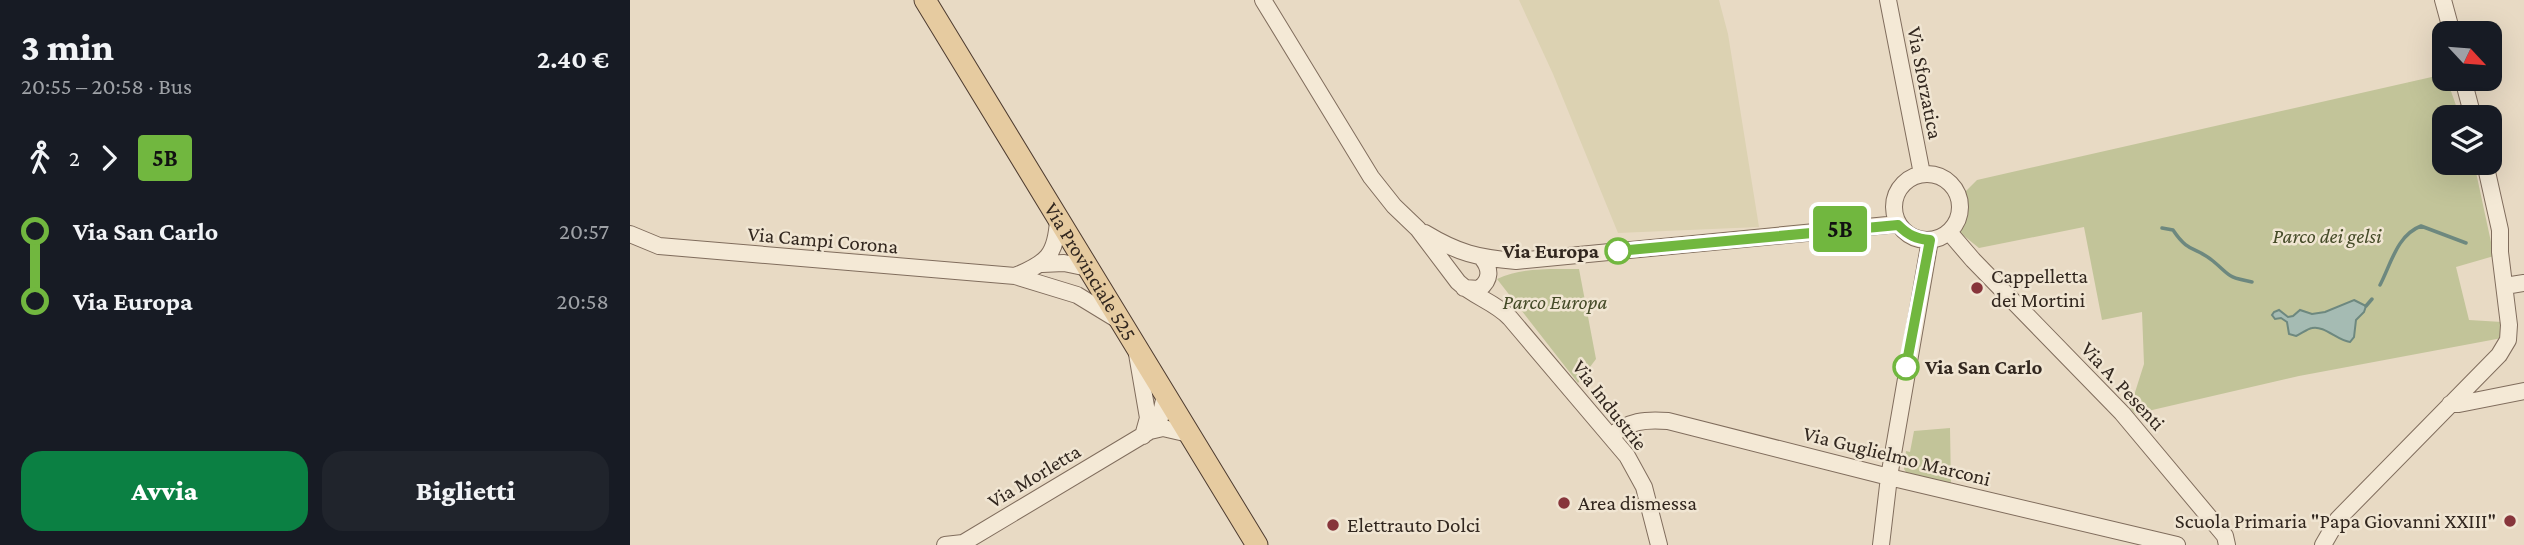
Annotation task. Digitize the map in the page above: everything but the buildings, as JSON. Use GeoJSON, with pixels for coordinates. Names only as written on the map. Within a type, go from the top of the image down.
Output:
{"type":"FeatureCollection","features":[{"type":"Feature","properties":{"kind":"main road","name":"Via Provinciale 525"},"geometry":{"type":"LineString","coordinates":[[925,0],[1257,545]]}},
{"type":"Feature","properties":{"kind":"street","name":"Via Industrie"},"geometry":{"type":"LineString","coordinates":[[1263,0],[1371,177],[1394,206],[1418,229],[1461,285],[1499,307],[1627,456],[1644,487],[1659,545]]}},
{"type":"Feature","properties":{"kind":"street","name":"Via Sforzatica"},"geometry":{"type":"LineString","coordinates":[[1888,0],[1922,174]]}},
{"type":"Feature","properties":{"kind":"street"},"geometry":{"type":"LineString","coordinates":[[2443,0],[2449,21]]}},
{"type":"Feature","properties":{"kind":"street"},"geometry":{"type":"LineString","coordinates":[[1922,174],[1940,176],[1955,188],[1960,199],[1960,211],[1954,228],[1930,240],[1916,239],[1906,233],[1898,225],[1894,206],[1902,185],[1922,174]]}},
{"type":"Feature","properties":{"kind":"street"},"geometry":{"type":"LineString","coordinates":[[2323,545],[2338,519],[2499,355],[2508,340],[2510,325],[2500,252],[2500,230],[2488,175]]}},
{"type":"Feature","properties":{"kind":"street"},"geometry":{"type":"LineString","coordinates":[[1042,264],[1054,247],[1058,220]]}},
{"type":"Feature","properties":{"kind":"street"},"geometry":{"type":"LineString","coordinates":[[1516,261],[1488,279],[1479,289],[1461,285],[1455,270],[1458,263],[1466,257],[1516,261],[1898,225]]}},
{"type":"Feature","properties":{"kind":"street","name":"Via Industrie"},"geometry":{"type":"LineString","coordinates":[[1418,229],[1447,247],[1477,257],[1489,269],[1488,279],[1499,307]]}},
{"type":"Feature","properties":{"kind":"street","name":"Via A. Pesenti"},"geometry":{"type":"LineString","coordinates":[[1949,232],[2122,413],[2225,536],[2227,545]]}},
{"type":"Feature","properties":{"kind":"street","name":"Via Campi Corona"},"geometry":{"type":"LineString","coordinates":[[630,233],[659,246],[1015,276],[1088,300],[1120,321]]}},
{"type":"Feature","properties":{"kind":"street"},"geometry":{"type":"LineString","coordinates":[[1881,545],[1889,477],[1930,240]]}},
{"type":"Feature","properties":{"kind":"street","name":"Via Campi Corona"},"geometry":{"type":"LineString","coordinates":[[1015,276],[1042,264],[1064,263],[1088,268]]}},
{"type":"Feature","properties":{"kind":"street"},"geometry":{"type":"LineString","coordinates":[[1052,287],[1066,285],[1088,268]]}},
{"type":"Feature","properties":{"kind":"street"},"geometry":{"type":"LineString","coordinates":[[2505,286],[2524,283]]}},
{"type":"Feature","properties":{"kind":"street"},"geometry":{"type":"LineString","coordinates":[[1135,345],[1147,402],[1146,434]]}},
{"type":"Feature","properties":{"kind":"street"},"geometry":{"type":"LineString","coordinates":[[2450,404],[2524,391]]}},
{"type":"Feature","properties":{"kind":"street"},"geometry":{"type":"LineString","coordinates":[[1146,434],[1160,418],[1165,395]]}},
{"type":"Feature","properties":{"kind":"street","name":"Via Guglielmo Marconi"},"geometry":{"type":"LineString","coordinates":[[1611,436],[1624,425],[1646,419],[1668,421],[2177,545]]}},
{"type":"Feature","properties":{"kind":"street"},"geometry":{"type":"LineString","coordinates":[[1146,434],[1163,428],[1189,434]]}},
{"type":"Feature","properties":{"kind":"street","name":"Via Morletta"},"geometry":{"type":"LineString","coordinates":[[945,545],[963,542],[1146,434]]}},
{"type":"Feature","properties":{"kind":"shaded area"},"geometry":{"type":"Polygon","coordinates":[[[1519,0],[1719,0],[1728,34],[1759,227],[1618,233],[1553,74],[1519,0]]]}},
{"type":"Feature","properties":{"kind":"green space","name":"Parco dei gelsi"},"geometry":{"type":"Polygon","coordinates":[[[2432,77],[2432,91],[2451,91],[2456,105],[2432,105],[2432,175],[2477,175],[2494,256],[2456,267],[2469,320],[2502,322],[2502,338],[2299,376],[2135,414],[2130,408],[2144,364],[2142,312],[2102,320],[2084,227],[1979,248],[1958,231],[1963,215],[1961,196],[1977,180],[2432,77]]]}},
{"type":"Feature","properties":{"kind":"green space","name":"Parco Europa"},"geometry":{"type":"Polygon","coordinates":[[[1579,269],[1596,359],[1578,383],[1497,279],[1527,271],[1579,269]]]}},
{"type":"Feature","properties":{"kind":"green space"},"geometry":{"type":"Polygon","coordinates":[[[1950,428],[1951,486],[1908,475],[1904,469],[1906,451],[1910,452],[1914,431],[1950,428]]]}},
{"type":"Feature","properties":{"kind":"water"},"geometry":{"type":"Polygon","coordinates":[[[2354,300],[2366,306],[2356,320],[2354,337],[2350,342],[2317,328],[2296,336],[2289,334],[2287,322],[2281,318],[2275,319],[2272,315],[2279,310],[2288,317],[2300,310],[2312,314],[2325,312],[2354,300]]]}},
{"type":"Feature","properties":{"kind":"waterway"},"geometry":{"type":"LineString","coordinates":[[2380,285],[2400,243],[2421,226],[2466,243]]}},
{"type":"Feature","properties":{"kind":"waterway"},"geometry":{"type":"LineString","coordinates":[[2162,228],[2173,230],[2183,243],[2207,256],[2230,275],[2252,282]]}},
{"type":"Feature","properties":{"kind":"waterway"},"geometry":{"type":"LineString","coordinates":[[2366,306],[2372,299]]}},
{"type":"Feature","properties":{"kind":"bus line","name":"5B"},"geometry":{"type":"LineString","coordinates":[[1618,251],[1898,225],[1916,239],[1930,240],[1906,367]]}},
{"type":"Feature","properties":{"kind":"place","name":"Via Europa"},"geometry":{"type":"Point","coordinates":[1618,251]}},
{"type":"Feature","properties":{"kind":"place","name":"Cappelletta dei Mortini"},"geometry":{"type":"Point","coordinates":[1977,288]}},
{"type":"Feature","properties":{"kind":"place","name":"Via San Carlo"},"geometry":{"type":"Point","coordinates":[1906,367]}},
{"type":"Feature","properties":{"kind":"place","name":"Area dismessa"},"geometry":{"type":"Point","coordinates":[1564,503]}},
{"type":"Feature","properties":{"kind":"place","name":"Scuola Primaria \"Papa Giovanni XXIII\""},"geometry":{"type":"Point","coordinates":[2510,521]}},
{"type":"Feature","properties":{"kind":"place","name":"Elettrauto Dolci"},"geometry":{"type":"Point","coordinates":[1333,525]}}]}
